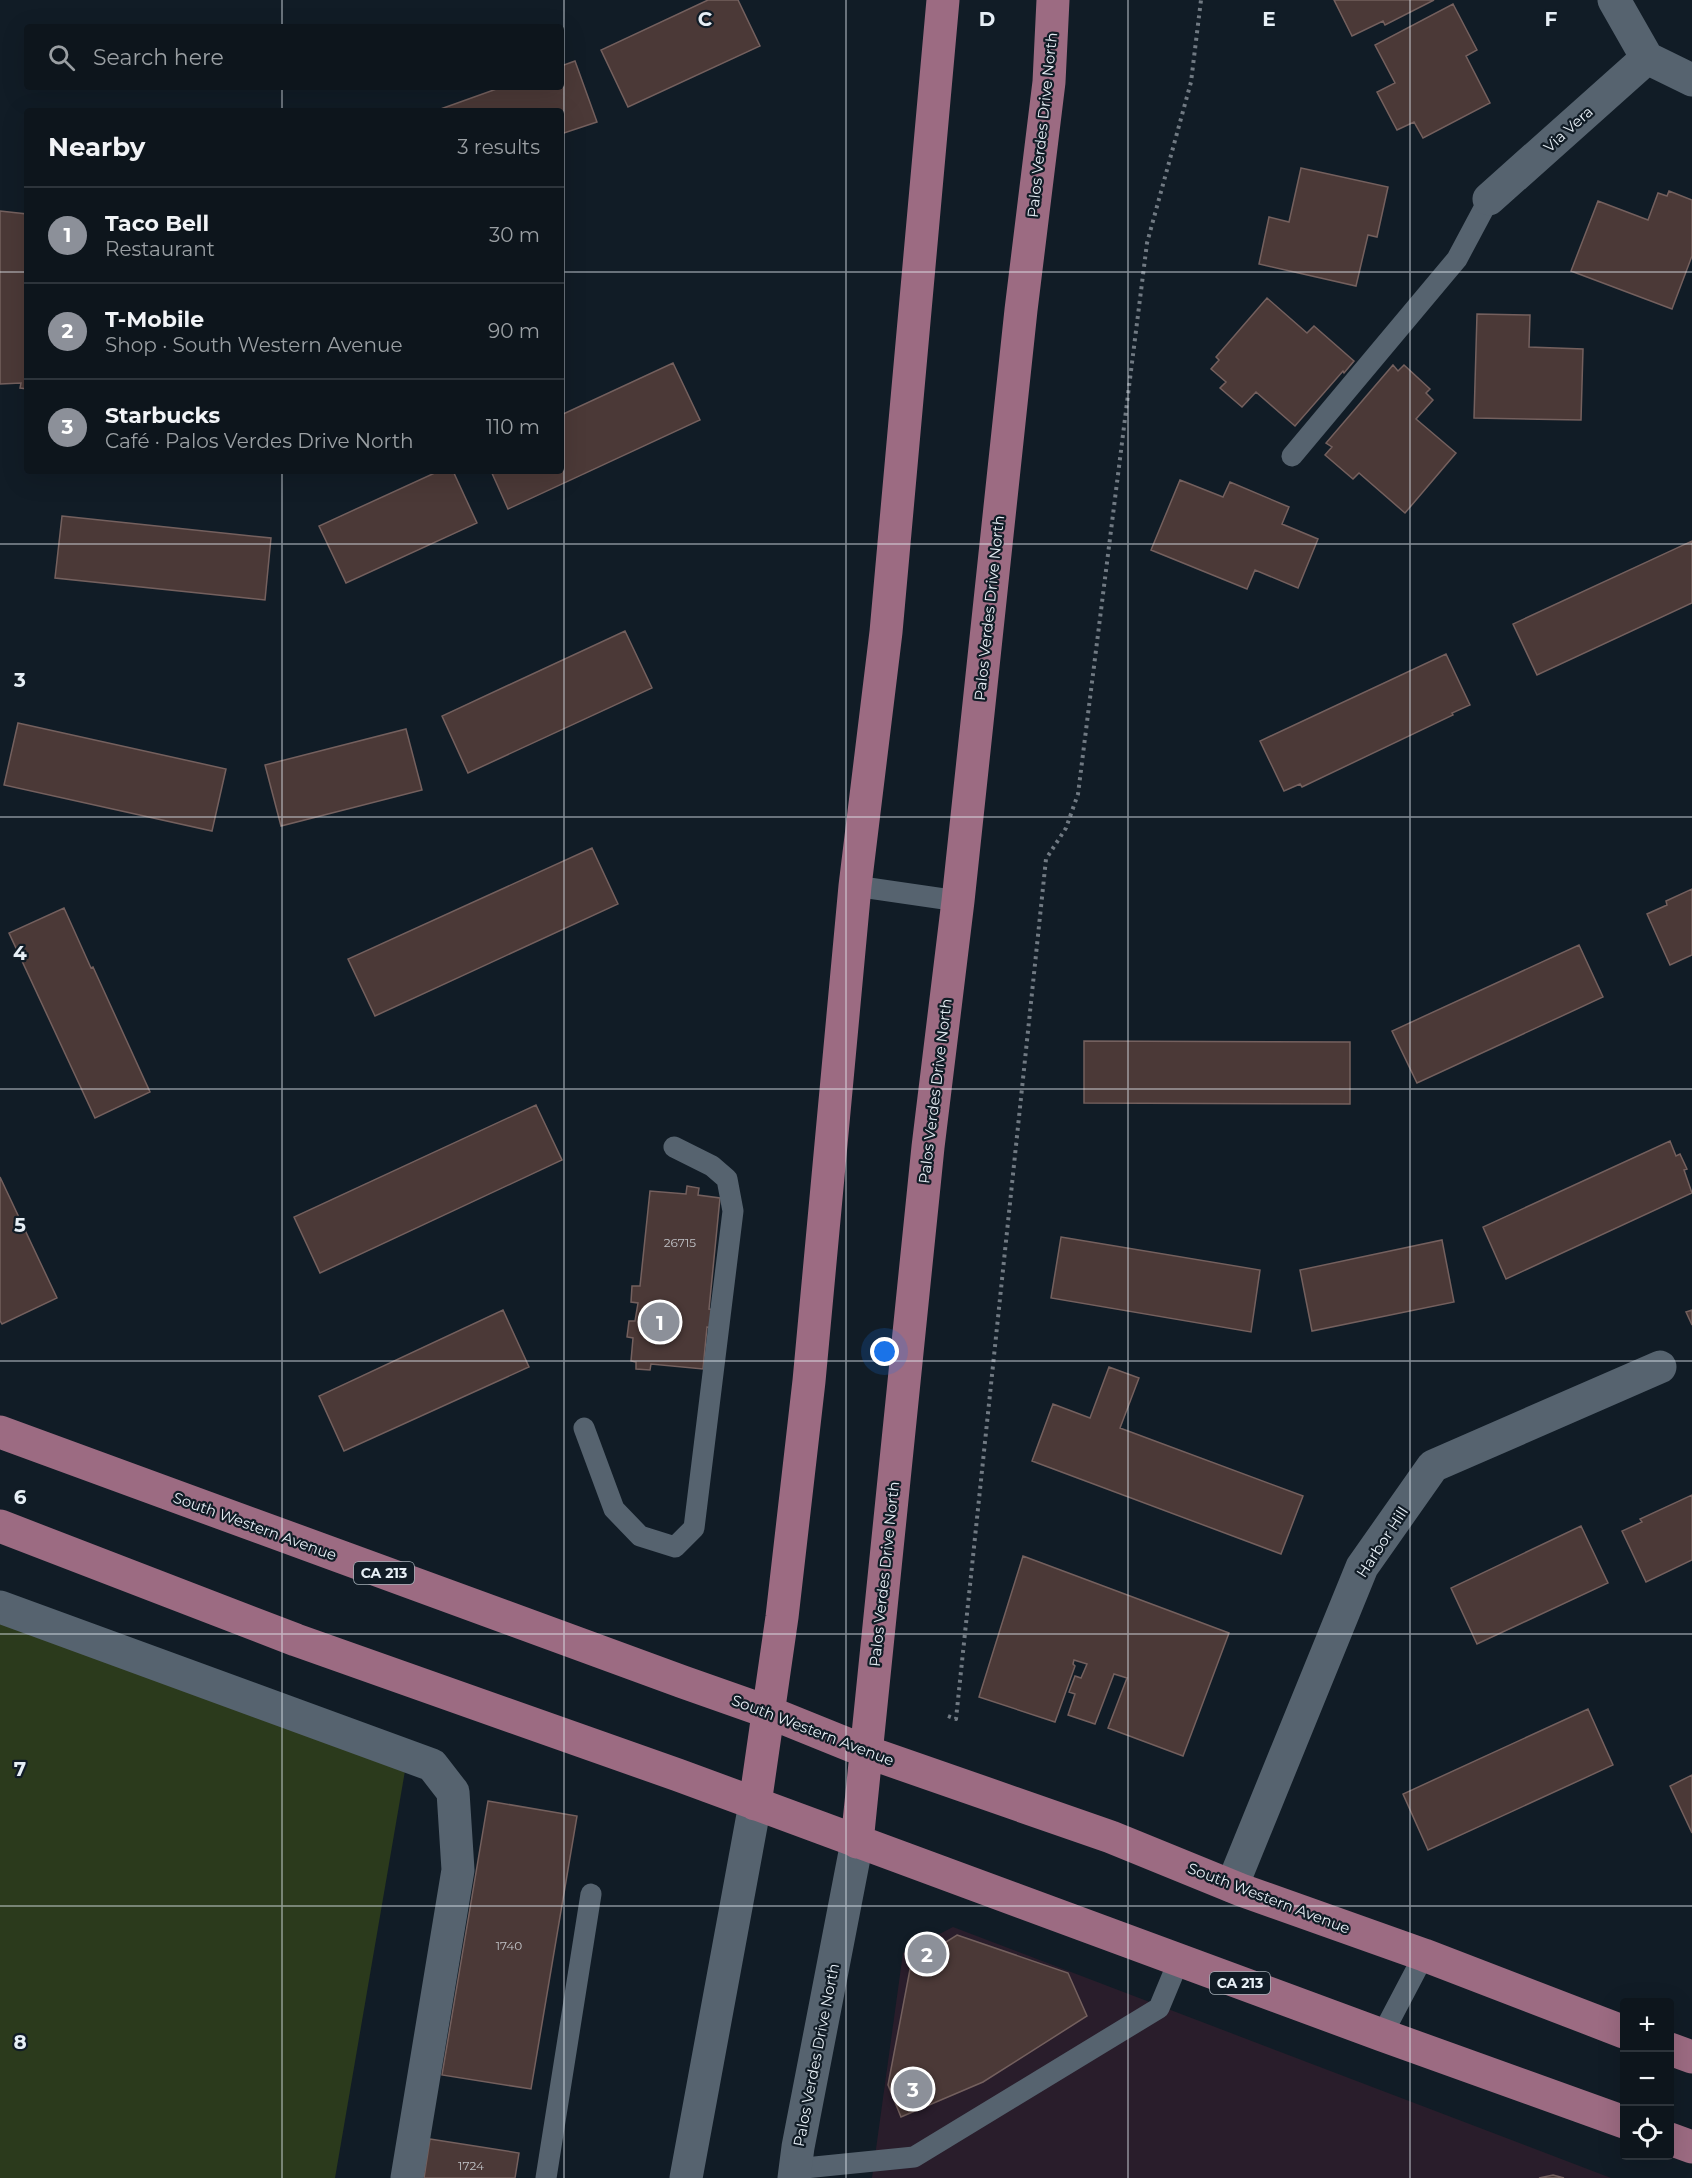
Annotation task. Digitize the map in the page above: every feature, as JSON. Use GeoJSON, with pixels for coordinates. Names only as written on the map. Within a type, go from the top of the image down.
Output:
{"type":"FeatureCollection","features":[{"type":"Feature","properties":{"kind":"main road"},"geometry":{"type":"LineString","coordinates":[[755,1804],[782,1617],[808,1392],[855,886],[887,620],[943,0]]}},
{"type":"Feature","properties":{"kind":"main road","name":"Palos Verdes Drive North"},"geometry":{"type":"LineString","coordinates":[[857,1842],[928,1147],[958,901],[1020,321],[1049,82],[1053,0]]}},
{"type":"Feature","properties":{"kind":"main road","name":"South Western Avenue"},"geometry":{"type":"LineString","coordinates":[[0,1432],[768,1712],[867,1752],[1111,1837],[1232,1886],[1424,1955],[1620,2030]]}},
{"type":"Feature","properties":{"kind":"main road","name":"CA 213"},"geometry":{"type":"LineString","coordinates":[[0,1526],[296,1640],[755,1804],[1620,2121]]}},
{"type":"Feature","properties":{"kind":"main road"},"geometry":{"type":"LineString","coordinates":[[1674,2050],[1692,2057]]}},
{"type":"Feature","properties":{"kind":"main road"},"geometry":{"type":"LineString","coordinates":[[1674,2140],[1692,2147]]}},
{"type":"Feature","properties":{"kind":"street"},"geometry":{"type":"LineString","coordinates":[[1614,0],[1647,58],[1692,80]]}},
{"type":"Feature","properties":{"kind":"street","name":"Via Vera"},"geometry":{"type":"LineString","coordinates":[[1489,199],[1647,58]]}},
{"type":"Feature","properties":{"kind":"street","name":"Harbor Hill"},"geometry":{"type":"LineString","coordinates":[[1232,1886],[1362,1567],[1433,1466],[1660,1366]]}},
{"type":"Feature","properties":{"kind":"street"},"geometry":{"type":"LineString","coordinates":[[0,1607],[432,1765],[453,1792],[458,1870],[407,2178]]}},
{"type":"Feature","properties":{"kind":"street"},"geometry":{"type":"LineString","coordinates":[[686,2178],[755,1804]]}},
{"type":"Feature","properties":{"kind":"street","name":"Palos Verdes Drive North"},"geometry":{"type":"LineString","coordinates":[[795,2173],[857,1842]]}},
{"type":"Feature","properties":{"kind":"lane"},"geometry":{"type":"LineString","coordinates":[[1292,456],[1457,259],[1489,199]]}},
{"type":"Feature","properties":{"kind":"lane"},"geometry":{"type":"LineString","coordinates":[[855,886],[958,901]]}},
{"type":"Feature","properties":{"kind":"lane"},"geometry":{"type":"LineString","coordinates":[[584,1428],[614,1509],[640,1536],[675,1547],[694,1527],[733,1211],[728,1179],[712,1166],[674,1147]]}},
{"type":"Feature","properties":{"kind":"lane"},"geometry":{"type":"LineString","coordinates":[[546,2178],[591,1894]]}},
{"type":"Feature","properties":{"kind":"lane"},"geometry":{"type":"LineString","coordinates":[[1382,2035],[1424,1955]]}},
{"type":"Feature","properties":{"kind":"lane"},"geometry":{"type":"LineString","coordinates":[[795,2173],[914,2157],[1159,2008],[1179,1960]]}},
{"type":"Feature","properties":{"kind":"path"},"geometry":{"type":"LineString","coordinates":[[948,1716],[956,1719],[1046,859],[1066,828],[1078,794],[1147,243],[1191,82],[1201,0]]}},
{"type":"Feature","properties":{"kind":"shaded area"},"geometry":{"type":"Polygon","coordinates":[[[953,1927],[1611,2178],[872,2178],[903,1953],[953,1927]]]}},
{"type":"Feature","properties":{"kind":"green space"},"geometry":{"type":"Polygon","coordinates":[[[0,1616],[407,1759],[335,2178],[0,2178],[0,1616]]]}},
{"type":"Feature","properties":{"kind":"building"},"geometry":{"type":"Polygon","coordinates":[[[708,0],[738,0],[760,46],[628,107],[601,50],[708,0]]]}},
{"type":"Feature","properties":{"kind":"building"},"geometry":{"type":"Polygon","coordinates":[[[1334,0],[1434,0],[1385,25],[1383,21],[1352,36],[1334,0]]]}},
{"type":"Feature","properties":{"kind":"building"},"geometry":{"type":"Polygon","coordinates":[[[1453,4],[1477,50],[1466,56],[1490,103],[1423,138],[1414,122],[1397,130],[1377,92],[1395,83],[1375,45],[1453,4]]]}},
{"type":"Feature","properties":{"kind":"building"},"geometry":{"type":"Polygon","coordinates":[[[575,61],[597,122],[564,133],[564,108],[443,108],[494,90],[564,90],[564,65],[575,61]]]}},
{"type":"Feature","properties":{"kind":"building"},"geometry":{"type":"Polygon","coordinates":[[[1301,168],[1388,187],[1377,237],[1368,235],[1356,286],[1259,264],[1269,217],[1289,222],[1301,168]]]}},
{"type":"Feature","properties":{"kind":"building"},"geometry":{"type":"Polygon","coordinates":[[[1669,191],[1692,200],[1692,256],[1672,309],[1571,271],[1598,201],[1648,220],[1658,193],[1667,196],[1669,191]]]}},
{"type":"Feature","properties":{"kind":"building"},"geometry":{"type":"Polygon","coordinates":[[[0,211],[24,214],[24,389],[20,388],[21,383],[0,384],[0,211]]]}},
{"type":"Feature","properties":{"kind":"building"},"geometry":{"type":"Polygon","coordinates":[[[1267,298],[1307,333],[1314,326],[1354,361],[1295,426],[1256,392],[1242,407],[1220,388],[1226,382],[1211,369],[1219,360],[1216,357],[1267,298]]]}},
{"type":"Feature","properties":{"kind":"building"},"geometry":{"type":"Polygon","coordinates":[[[1477,314],[1530,315],[1529,347],[1583,349],[1581,420],[1474,418],[1477,314]]]}},
{"type":"Feature","properties":{"kind":"building"},"geometry":{"type":"Polygon","coordinates":[[[673,363],[700,420],[508,509],[492,474],[564,474],[564,414],[673,363]]]}},
{"type":"Feature","properties":{"kind":"building"},"geometry":{"type":"Polygon","coordinates":[[[1393,365],[1398,371],[1404,365],[1430,389],[1426,393],[1433,400],[1416,419],[1456,453],[1405,513],[1359,473],[1353,479],[1325,455],[1332,447],[1326,443],[1393,365]]]}},
{"type":"Feature","properties":{"kind":"building"},"geometry":{"type":"Polygon","coordinates":[[[432,474],[454,474],[477,523],[346,583],[319,526],[432,474]]]}},
{"type":"Feature","properties":{"kind":"building"},"geometry":{"type":"Polygon","coordinates":[[[1180,480],[1223,497],[1230,482],[1289,507],[1282,524],[1318,539],[1298,588],[1255,570],[1247,589],[1151,550],[1180,480]]]}},
{"type":"Feature","properties":{"kind":"building"},"geometry":{"type":"Polygon","coordinates":[[[62,516],[271,538],[265,600],[55,578],[62,516]]]}},
{"type":"Feature","properties":{"kind":"building"},"geometry":{"type":"Polygon","coordinates":[[[1692,541],[1692,603],[1537,675],[1513,624],[1692,541]]]}},
{"type":"Feature","properties":{"kind":"building"},"geometry":{"type":"Polygon","coordinates":[[[625,631],[652,688],[468,773],[442,716],[625,631]]]}},
{"type":"Feature","properties":{"kind":"building"},"geometry":{"type":"Polygon","coordinates":[[[1446,654],[1470,705],[1302,787],[1300,784],[1284,791],[1260,741],[1446,654]]]}},
{"type":"Feature","properties":{"kind":"building"},"geometry":{"type":"Polygon","coordinates":[[[18,723],[226,769],[212,831],[4,785],[18,723]]]}},
{"type":"Feature","properties":{"kind":"building"},"geometry":{"type":"Polygon","coordinates":[[[406,729],[422,790],[281,826],[265,765],[406,729]]]}},
{"type":"Feature","properties":{"kind":"building"},"geometry":{"type":"Polygon","coordinates":[[[592,848],[618,904],[375,1016],[348,959],[592,848]]]}},
{"type":"Feature","properties":{"kind":"building"},"geometry":{"type":"Polygon","coordinates":[[[1692,889],[1692,955],[1670,965],[1647,914],[1667,905],[1666,901],[1692,889]]]}},
{"type":"Feature","properties":{"kind":"building"},"geometry":{"type":"Polygon","coordinates":[[[64,908],[150,1092],[95,1118],[9,933],[64,908]]]}},
{"type":"Feature","properties":{"kind":"building"},"geometry":{"type":"Polygon","coordinates":[[[1579,945],[1603,997],[1417,1083],[1392,1031],[1579,945]]]}},
{"type":"Feature","properties":{"kind":"building"},"geometry":{"type":"Polygon","coordinates":[[[1084,1041],[1350,1042],[1350,1104],[1084,1103],[1084,1041]]]}},
{"type":"Feature","properties":{"kind":"building"},"geometry":{"type":"Polygon","coordinates":[[[536,1105],[562,1160],[320,1273],[294,1217],[536,1105]]]}},
{"type":"Feature","properties":{"kind":"building"},"geometry":{"type":"Polygon","coordinates":[[[1670,1141],[1676,1156],[1680,1154],[1687,1169],[1684,1170],[1692,1193],[1506,1279],[1483,1227],[1670,1141]]]}},
{"type":"Feature","properties":{"kind":"building"},"geometry":{"type":"Polygon","coordinates":[[[0,1177],[57,1298],[2,1324],[0,1321],[0,1177]]]}},
{"type":"Feature","properties":{"kind":"building"},"geometry":{"type":"Polygon","coordinates":[[[687,1186],[699,1188],[698,1195],[720,1198],[709,1309],[716,1310],[715,1328],[707,1327],[703,1369],[651,1364],[650,1370],[636,1369],[636,1362],[631,1361],[633,1338],[627,1337],[629,1321],[635,1321],[638,1303],[631,1302],[632,1286],[640,1286],[650,1191],[686,1194],[687,1186]]]}},
{"type":"Feature","properties":{"kind":"building"},"geometry":{"type":"Polygon","coordinates":[[[1061,1237],[1260,1270],[1251,1332],[1051,1298],[1061,1237]]]}},
{"type":"Feature","properties":{"kind":"building"},"geometry":{"type":"Polygon","coordinates":[[[1442,1240],[1454,1302],[1312,1331],[1300,1270],[1442,1240]]]}},
{"type":"Feature","properties":{"kind":"building"},"geometry":{"type":"Polygon","coordinates":[[[503,1310],[529,1367],[344,1451],[319,1396],[503,1310]]]}},
{"type":"Feature","properties":{"kind":"building"},"geometry":{"type":"Polygon","coordinates":[[[1692,1310],[1692,1325],[1686,1312],[1692,1310]]]}},
{"type":"Feature","properties":{"kind":"building"},"geometry":{"type":"Polygon","coordinates":[[[1109,1367],[1139,1378],[1120,1428],[1303,1496],[1281,1554],[1032,1461],[1053,1404],[1090,1418],[1109,1367]]]}},
{"type":"Feature","properties":{"kind":"building"},"geometry":{"type":"Polygon","coordinates":[[[1692,1495],[1692,1560],[1646,1582],[1622,1531],[1642,1522],[1640,1519],[1692,1495]]]}},
{"type":"Feature","properties":{"kind":"building"},"geometry":{"type":"Polygon","coordinates":[[[1581,1526],[1608,1583],[1477,1644],[1451,1588],[1581,1526]]]}},
{"type":"Feature","properties":{"kind":"building"},"geometry":{"type":"Polygon","coordinates":[[[1023,1556],[1229,1633],[1183,1756],[1108,1728],[1127,1678],[1114,1674],[1095,1724],[1068,1715],[1075,1694],[1069,1692],[1075,1676],[1081,1678],[1087,1664],[1074,1660],[1075,1666],[1055,1722],[979,1697],[1023,1556]]]}},
{"type":"Feature","properties":{"kind":"building"},"geometry":{"type":"Polygon","coordinates":[[[1588,1709],[1613,1765],[1428,1850],[1403,1794],[1588,1709]]]}},
{"type":"Feature","properties":{"kind":"building"},"geometry":{"type":"Polygon","coordinates":[[[1692,1775],[1692,1833],[1670,1786],[1692,1775]]]}},
{"type":"Feature","properties":{"kind":"building"},"geometry":{"type":"Polygon","coordinates":[[[488,1801],[577,1816],[531,2089],[442,2075],[488,1801]]]}},
{"type":"Feature","properties":{"kind":"building"},"geometry":{"type":"Polygon","coordinates":[[[957,1935],[1068,1973],[1087,2016],[983,2082],[901,2117],[888,2085],[911,1964],[957,1935]]]}},
{"type":"Feature","properties":{"kind":"building"},"geometry":{"type":"Polygon","coordinates":[[[430,2139],[519,2153],[515,2178],[424,2178],[430,2139]]]}},
{"type":"Feature","properties":{"kind":"building"},"geometry":{"type":"Polygon","coordinates":[[[1553,2175],[1564,2178],[1539,2178],[1553,2175]]]}},
{"type":"Feature","properties":{"kind":"place","name":"Taco Bell"},"geometry":{"type":"Point","coordinates":[660,1322]}},
{"type":"Feature","properties":{"kind":"place","name":"T-Mobile"},"geometry":{"type":"Point","coordinates":[927,1954]}},
{"type":"Feature","properties":{"kind":"place","name":"Starbucks"},"geometry":{"type":"Point","coordinates":[913,2089]}}]}
